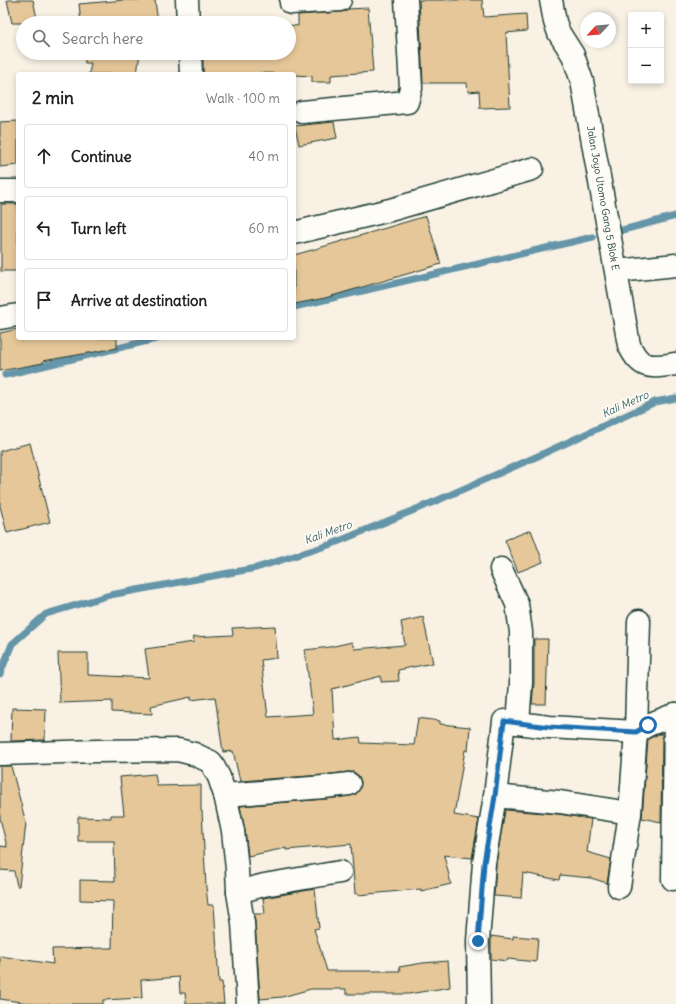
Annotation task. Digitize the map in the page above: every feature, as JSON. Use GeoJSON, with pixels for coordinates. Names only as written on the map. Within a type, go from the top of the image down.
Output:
{"type":"FeatureCollection","features":[{"type":"Feature","properties":{"kind":"street"},"geometry":{"type":"LineString","coordinates":[[187,0],[188,16]]}},
{"type":"Feature","properties":{"kind":"street"},"geometry":{"type":"LineString","coordinates":[[291,3],[340,0]]}},
{"type":"Feature","properties":{"kind":"street"},"geometry":{"type":"LineString","coordinates":[[302,112],[407,102],[411,88],[406,0]]}},
{"type":"Feature","properties":{"kind":"street","name":"Jalan Joyo Utomo Gang 5 Blok E"},"geometry":{"type":"LineString","coordinates":[[551,0],[555,22],[559,33],[578,67],[582,81],[629,345],[634,355],[642,363],[651,367],[676,364]]}},
{"type":"Feature","properties":{"kind":"street"},"geometry":{"type":"LineString","coordinates":[[190,60],[191,72]]}},
{"type":"Feature","properties":{"kind":"street"},"geometry":{"type":"LineString","coordinates":[[296,233],[390,210],[532,169]]}},
{"type":"Feature","properties":{"kind":"street"},"geometry":{"type":"LineString","coordinates":[[0,191],[16,191]]}},
{"type":"Feature","properties":{"kind":"street"},"geometry":{"type":"LineString","coordinates":[[617,271],[676,265]]}},
{"type":"Feature","properties":{"kind":"street"},"geometry":{"type":"LineString","coordinates":[[0,318],[16,315]]}},
{"type":"Feature","properties":{"kind":"street"},"geometry":{"type":"LineString","coordinates":[[500,569],[517,604],[521,632],[518,723]]}},
{"type":"Feature","properties":{"kind":"street"},"geometry":{"type":"LineString","coordinates":[[619,887],[630,813],[636,732],[639,621]]}},
{"type":"Feature","properties":{"kind":"street"},"geometry":{"type":"LineString","coordinates":[[479,1004],[478,941],[484,863],[495,796],[504,721],[549,727],[636,732],[648,725],[675,714],[673,879]]}},
{"type":"Feature","properties":{"kind":"street"},"geometry":{"type":"LineString","coordinates":[[11,754],[178,750],[194,754],[211,762],[219,777],[225,795],[233,831],[248,1004]]}},
{"type":"Feature","properties":{"kind":"street"},"geometry":{"type":"LineString","coordinates":[[225,795],[349,784]]}},
{"type":"Feature","properties":{"kind":"street"},"geometry":{"type":"LineString","coordinates":[[495,796],[560,802],[630,813]]}},
{"type":"Feature","properties":{"kind":"street"},"geometry":{"type":"LineString","coordinates":[[238,892],[264,885],[340,872]]}},
{"type":"Feature","properties":{"kind":"building"},"geometry":{"type":"Polygon","coordinates":[[[7,0],[33,0],[36,16],[16,16],[16,23],[12,23],[7,0]]]}},
{"type":"Feature","properties":{"kind":"building"},"geometry":{"type":"Polygon","coordinates":[[[125,0],[155,0],[157,16],[80,16],[79,4],[125,0]]]}},
{"type":"Feature","properties":{"kind":"building"},"geometry":{"type":"Polygon","coordinates":[[[419,0],[482,0],[484,17],[526,14],[527,31],[506,33],[510,107],[480,108],[479,91],[468,92],[467,83],[423,83],[419,0]]]}},
{"type":"Feature","properties":{"kind":"building"},"geometry":{"type":"Polygon","coordinates":[[[368,8],[373,72],[331,75],[331,82],[312,82],[312,76],[296,75],[296,72],[203,72],[203,60],[296,60],[296,26],[298,26],[298,15],[341,12],[347,11],[348,9],[368,8]]]}},
{"type":"Feature","properties":{"kind":"building"},"geometry":{"type":"Polygon","coordinates":[[[85,60],[139,60],[137,72],[89,72],[91,63],[85,63],[85,60]]]}},
{"type":"Feature","properties":{"kind":"building"},"geometry":{"type":"Polygon","coordinates":[[[16,121],[16,165],[0,167],[0,122],[16,121]]]}},
{"type":"Feature","properties":{"kind":"building"},"geometry":{"type":"Polygon","coordinates":[[[334,122],[337,138],[299,145],[296,126],[334,122]]]}},
{"type":"Feature","properties":{"kind":"building"},"geometry":{"type":"Polygon","coordinates":[[[1,204],[16,204],[16,271],[1,271],[1,204]]]}},
{"type":"Feature","properties":{"kind":"building"},"geometry":{"type":"Polygon","coordinates":[[[426,216],[441,264],[325,298],[296,304],[296,254],[426,216]]]}},
{"type":"Feature","properties":{"kind":"building"},"geometry":{"type":"Polygon","coordinates":[[[16,329],[16,340],[117,340],[117,348],[43,361],[43,363],[0,371],[0,333],[16,329]]]}},
{"type":"Feature","properties":{"kind":"building"},"geometry":{"type":"Polygon","coordinates":[[[30,443],[50,522],[7,533],[0,506],[0,451],[30,443]]]}},
{"type":"Feature","properties":{"kind":"building"},"geometry":{"type":"Polygon","coordinates":[[[531,530],[543,562],[518,572],[505,540],[531,530]]]}},
{"type":"Feature","properties":{"kind":"building"},"geometry":{"type":"Polygon","coordinates":[[[423,617],[433,663],[398,670],[399,681],[381,682],[381,676],[332,689],[335,740],[360,737],[361,743],[414,745],[418,718],[440,721],[440,724],[470,727],[468,751],[465,750],[454,815],[479,819],[472,858],[444,855],[451,884],[421,891],[421,889],[358,895],[357,893],[355,894],[351,844],[286,850],[286,848],[248,856],[240,806],[350,796],[356,794],[360,789],[361,782],[359,776],[354,772],[240,781],[233,751],[223,752],[215,697],[191,700],[191,697],[151,706],[152,714],[112,712],[112,701],[60,703],[58,653],[88,653],[88,675],[149,678],[145,649],[194,642],[193,637],[233,635],[232,628],[275,626],[277,658],[261,660],[268,717],[313,714],[305,650],[330,647],[352,642],[354,649],[405,645],[401,622],[423,617]]]}},
{"type":"Feature","properties":{"kind":"building"},"geometry":{"type":"Polygon","coordinates":[[[534,639],[548,639],[546,704],[532,704],[534,683],[534,639]]]}},
{"type":"Feature","properties":{"kind":"building"},"geometry":{"type":"Polygon","coordinates":[[[12,708],[46,709],[45,740],[11,741],[12,708]]]}},
{"type":"Feature","properties":{"kind":"building"},"geometry":{"type":"Polygon","coordinates":[[[662,734],[661,822],[642,818],[648,739],[662,734]]]}},
{"type":"Feature","properties":{"kind":"building"},"geometry":{"type":"Polygon","coordinates":[[[0,766],[11,766],[26,823],[19,886],[17,886],[14,871],[0,870],[0,846],[7,847],[0,818],[0,766]]]}},
{"type":"Feature","properties":{"kind":"building"},"geometry":{"type":"Polygon","coordinates":[[[155,774],[157,786],[201,785],[201,811],[206,887],[208,905],[214,905],[219,982],[222,982],[224,1004],[186,1004],[185,993],[180,993],[179,977],[141,980],[142,998],[103,1000],[103,1004],[35,1004],[0,999],[0,956],[53,964],[52,949],[112,948],[113,901],[80,900],[80,880],[115,881],[114,841],[78,841],[78,817],[111,818],[111,815],[124,815],[120,777],[155,774]]]}},
{"type":"Feature","properties":{"kind":"building"},"geometry":{"type":"Polygon","coordinates":[[[505,810],[558,814],[591,819],[587,852],[611,859],[607,883],[591,878],[560,875],[559,880],[523,873],[521,898],[494,896],[496,864],[505,810]]]}},
{"type":"Feature","properties":{"kind":"building"},"geometry":{"type":"Polygon","coordinates":[[[315,889],[319,928],[314,929],[327,971],[400,971],[399,967],[448,961],[450,987],[409,994],[346,994],[346,989],[311,989],[282,997],[260,999],[254,914],[265,914],[263,898],[315,889]]]}},
{"type":"Feature","properties":{"kind":"building"},"geometry":{"type":"Polygon","coordinates":[[[491,936],[513,939],[513,936],[538,938],[536,962],[491,959],[491,936]]]}},
{"type":"Feature","properties":{"kind":"waterway"},"geometry":{"type":"LineString","coordinates":[[615,232],[676,216]]}},
{"type":"Feature","properties":{"kind":"waterway"},"geometry":{"type":"LineString","coordinates":[[296,307],[593,237]]}},
{"type":"Feature","properties":{"kind":"waterway"},"geometry":{"type":"LineString","coordinates":[[5,375],[152,340]]}},
{"type":"Feature","properties":{"kind":"waterway","name":"Kali Metro"},"geometry":{"type":"LineString","coordinates":[[0,674],[12,644],[46,614],[110,595],[256,568],[332,544],[436,501],[655,402],[676,398]]}},
{"type":"Feature","properties":{"kind":"route"},"geometry":{"type":"LineString","coordinates":[[478,941],[484,863],[495,796],[504,721],[549,727],[636,732],[648,725]]}}]}
